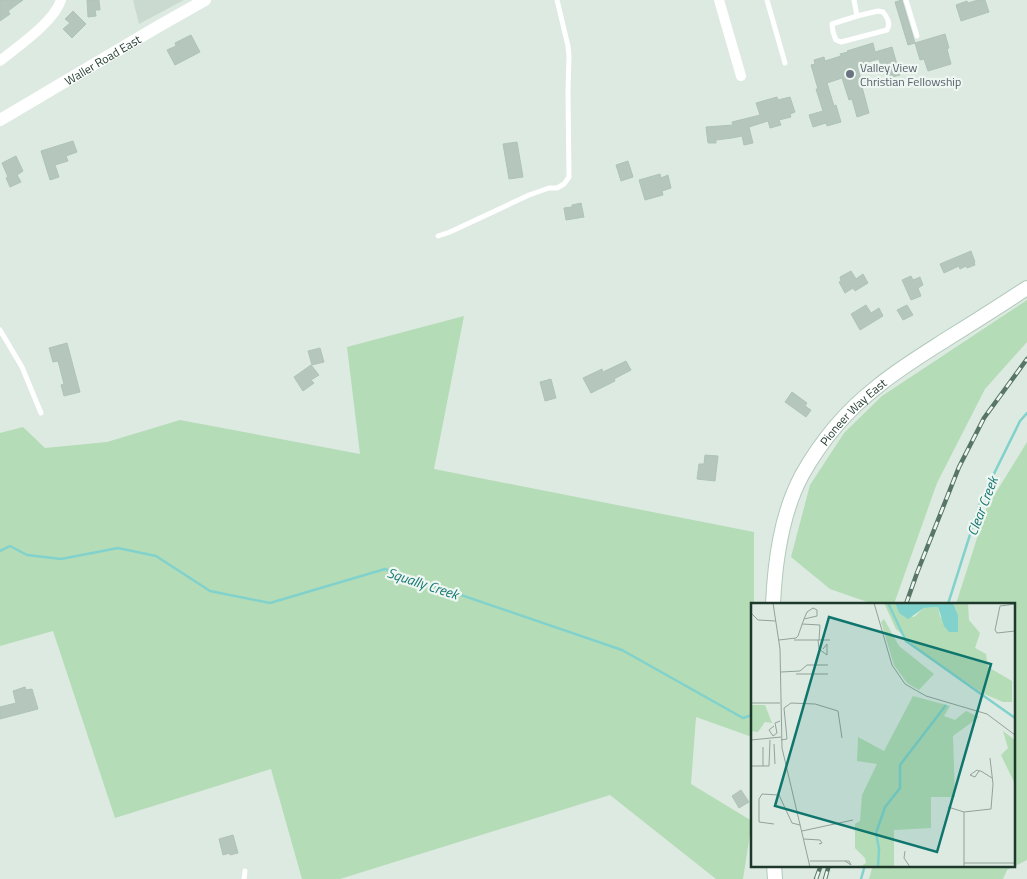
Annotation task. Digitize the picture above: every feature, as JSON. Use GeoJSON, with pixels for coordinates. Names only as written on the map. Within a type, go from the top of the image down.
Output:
{"type":"FeatureCollection","features":[{"type":"Feature","properties":{"kind":"main road","name":"Pioneer Way East"},"geometry":{"type":"LineString","coordinates":[[773,603],[778,548],[792,499],[801,477],[833,429],[877,386],[1027,288]]}},
{"type":"Feature","properties":{"kind":"main road"},"geometry":{"type":"LineString","coordinates":[[774,866],[774,879]]}},
{"type":"Feature","properties":{"kind":"street"},"geometry":{"type":"LineString","coordinates":[[0,61],[46,23],[55,13],[62,0]]}},
{"type":"Feature","properties":{"kind":"street","name":"Waller Road East"},"geometry":{"type":"LineString","coordinates":[[0,120],[205,0]]}},
{"type":"Feature","properties":{"kind":"street"},"geometry":{"type":"LineString","coordinates":[[719,0],[741,76]]}},
{"type":"Feature","properties":{"kind":"lane"},"geometry":{"type":"LineString","coordinates":[[438,236],[529,195],[548,188],[557,188],[564,184],[569,177],[569,56],[557,0]]}},
{"type":"Feature","properties":{"kind":"lane"},"geometry":{"type":"LineString","coordinates":[[767,0],[785,63]]}},
{"type":"Feature","properties":{"kind":"lane"},"geometry":{"type":"LineString","coordinates":[[854,0],[857,16]]}},
{"type":"Feature","properties":{"kind":"lane"},"geometry":{"type":"LineString","coordinates":[[906,0],[917,36]]}},
{"type":"Feature","properties":{"kind":"lane"},"geometry":{"type":"LineString","coordinates":[[878,11],[883,12],[888,18],[889,27],[886,30],[841,42],[836,40],[832,24],[857,16],[878,11]]}},
{"type":"Feature","properties":{"kind":"lane"},"geometry":{"type":"LineString","coordinates":[[0,330],[22,367],[41,412]]}},
{"type":"Feature","properties":{"kind":"lane"},"geometry":{"type":"LineString","coordinates":[[244,879],[245,871]]}},
{"type":"Feature","properties":{"kind":"shaded area"},"geometry":{"type":"Polygon","coordinates":[[[133,0],[184,0],[139,24],[133,0]]]}},
{"type":"Feature","properties":{"kind":"green space"},"geometry":{"type":"Polygon","coordinates":[[[1027,300],[1027,342],[985,389],[937,483],[894,603],[870,603],[830,589],[791,557],[810,485],[844,433],[882,396],[1027,300]]]}},
{"type":"Feature","properties":{"kind":"green space"},"geometry":{"type":"Polygon","coordinates":[[[464,316],[434,469],[754,532],[754,603],[751,603],[751,737],[696,717],[691,784],[751,820],[743,879],[716,879],[610,795],[340,879],[302,879],[271,769],[115,818],[53,631],[0,646],[0,433],[23,427],[45,448],[107,442],[180,420],[360,454],[347,347],[464,316]]]}},
{"type":"Feature","properties":{"kind":"green space"},"geometry":{"type":"Polygon","coordinates":[[[1027,442],[1027,860],[1007,870],[1003,879],[869,879],[873,866],[1014,866],[1014,603],[956,603],[987,507],[1027,442]]]}},
{"type":"Feature","properties":{"kind":"building"},"geometry":{"type":"Polygon","coordinates":[[[0,0],[23,0],[8,11],[10,14],[0,21],[0,0]]]}},
{"type":"Feature","properties":{"kind":"building"},"geometry":{"type":"Polygon","coordinates":[[[87,0],[99,0],[100,10],[95,10],[96,16],[88,17],[87,0]]]}},
{"type":"Feature","properties":{"kind":"building"},"geometry":{"type":"Polygon","coordinates":[[[902,0],[915,43],[908,45],[895,2],[902,0]]]}},
{"type":"Feature","properties":{"kind":"building"},"geometry":{"type":"Polygon","coordinates":[[[985,0],[989,12],[961,21],[956,5],[985,0]]]}},
{"type":"Feature","properties":{"kind":"building"},"geometry":{"type":"Polygon","coordinates":[[[73,11],[86,24],[72,38],[63,29],[70,23],[65,19],[73,11]]]}},
{"type":"Feature","properties":{"kind":"building"},"geometry":{"type":"Polygon","coordinates":[[[945,34],[951,64],[928,71],[924,59],[920,60],[915,43],[945,34]]]}},
{"type":"Feature","properties":{"kind":"building"},"geometry":{"type":"Polygon","coordinates":[[[191,35],[200,52],[175,65],[167,50],[176,46],[175,43],[191,35]]]}},
{"type":"Feature","properties":{"kind":"building"},"geometry":{"type":"Polygon","coordinates":[[[873,43],[875,52],[892,47],[900,75],[888,78],[887,73],[883,74],[879,59],[857,65],[869,113],[857,117],[852,99],[849,100],[842,78],[827,83],[841,122],[827,126],[826,123],[813,127],[809,115],[823,111],[811,65],[815,64],[814,60],[824,57],[825,61],[841,56],[840,54],[847,51],[873,43]]]}},
{"type":"Feature","properties":{"kind":"building"},"geometry":{"type":"Polygon","coordinates":[[[777,97],[778,100],[790,97],[795,112],[790,114],[791,117],[779,120],[781,125],[770,128],[768,121],[749,127],[753,143],[744,145],[742,136],[716,140],[716,143],[708,143],[706,127],[733,125],[732,122],[760,115],[756,103],[777,97]]]}},
{"type":"Feature","properties":{"kind":"building"},"geometry":{"type":"Polygon","coordinates":[[[73,141],[77,152],[66,156],[68,161],[55,165],[59,177],[50,180],[41,151],[73,141]]]}},
{"type":"Feature","properties":{"kind":"building"},"geometry":{"type":"Polygon","coordinates":[[[517,142],[523,177],[509,179],[503,144],[517,142]]]}},
{"type":"Feature","properties":{"kind":"building"},"geometry":{"type":"Polygon","coordinates":[[[16,156],[23,171],[17,175],[21,182],[10,187],[2,163],[16,156]]]}},
{"type":"Feature","properties":{"kind":"building"},"geometry":{"type":"Polygon","coordinates":[[[628,161],[633,177],[621,181],[616,165],[628,161]]]}},
{"type":"Feature","properties":{"kind":"building"},"geometry":{"type":"Polygon","coordinates":[[[660,174],[661,178],[668,175],[671,188],[662,191],[663,195],[645,200],[639,180],[660,174]]]}},
{"type":"Feature","properties":{"kind":"building"},"geometry":{"type":"Polygon","coordinates":[[[581,203],[584,217],[566,220],[564,208],[581,203]]]}},
{"type":"Feature","properties":{"kind":"building"},"geometry":{"type":"Polygon","coordinates":[[[971,251],[975,265],[960,269],[959,266],[944,273],[940,264],[971,251]]]}},
{"type":"Feature","properties":{"kind":"building"},"geometry":{"type":"Polygon","coordinates":[[[851,271],[856,279],[863,274],[868,283],[855,291],[853,288],[845,293],[839,282],[841,281],[840,277],[851,271]]]}},
{"type":"Feature","properties":{"kind":"building"},"geometry":{"type":"Polygon","coordinates":[[[911,276],[913,280],[920,277],[923,285],[918,288],[921,296],[911,300],[902,280],[911,276]]]}},
{"type":"Feature","properties":{"kind":"building"},"geometry":{"type":"Polygon","coordinates":[[[866,305],[871,313],[879,308],[883,316],[860,330],[851,314],[866,305]]]}},
{"type":"Feature","properties":{"kind":"building"},"geometry":{"type":"Polygon","coordinates":[[[907,305],[913,315],[903,320],[897,310],[907,305]]]}},
{"type":"Feature","properties":{"kind":"building"},"geometry":{"type":"Polygon","coordinates":[[[67,343],[80,392],[64,396],[61,385],[64,384],[58,361],[53,362],[49,348],[67,343]]]}},
{"type":"Feature","properties":{"kind":"building"},"geometry":{"type":"Polygon","coordinates":[[[320,348],[324,362],[312,365],[308,351],[320,348]]]}},
{"type":"Feature","properties":{"kind":"building"},"geometry":{"type":"Polygon","coordinates":[[[626,361],[631,370],[614,379],[615,381],[591,393],[583,378],[602,369],[603,372],[626,361]]]}},
{"type":"Feature","properties":{"kind":"building"},"geometry":{"type":"Polygon","coordinates":[[[311,365],[319,375],[311,380],[314,383],[303,391],[294,377],[311,365]]]}},
{"type":"Feature","properties":{"kind":"building"},"geometry":{"type":"Polygon","coordinates":[[[551,379],[556,398],[545,401],[540,382],[551,379]]]}},
{"type":"Feature","properties":{"kind":"building"},"geometry":{"type":"Polygon","coordinates":[[[792,392],[807,403],[805,406],[811,410],[806,417],[785,402],[792,392]]]}},
{"type":"Feature","properties":{"kind":"building"},"geometry":{"type":"Polygon","coordinates":[[[705,455],[718,456],[715,481],[697,479],[699,464],[704,464],[705,455]]]}},
{"type":"Feature","properties":{"kind":"building"},"geometry":{"type":"Polygon","coordinates":[[[25,687],[26,690],[32,689],[38,709],[0,719],[0,707],[16,703],[13,691],[25,687]]]}},
{"type":"Feature","properties":{"kind":"building"},"geometry":{"type":"Polygon","coordinates":[[[741,790],[749,802],[739,808],[732,796],[741,790]]]}},
{"type":"Feature","properties":{"kind":"building"},"geometry":{"type":"Polygon","coordinates":[[[233,835],[238,853],[223,855],[219,839],[233,835]]]}},
{"type":"Feature","properties":{"kind":"waterway","name":"Clear Creek"},"geometry":{"type":"LineString","coordinates":[[948,603],[981,500],[1020,421],[1027,413]]}},
{"type":"Feature","properties":{"kind":"waterway","name":"Squally Creek"},"geometry":{"type":"LineString","coordinates":[[0,551],[10,546],[27,555],[61,559],[118,548],[156,556],[210,591],[270,603],[385,569],[622,650],[743,718],[751,715]]}},
{"type":"Feature","properties":{"kind":"waterway","name":"Clear Creek"},"geometry":{"type":"LineString","coordinates":[[861,879],[865,866]]}},
{"type":"Feature","properties":{"kind":"railway"},"geometry":{"type":"LineString","coordinates":[[906,603],[959,467],[984,418],[1027,359]]}},
{"type":"Feature","properties":{"kind":"railway"},"geometry":{"type":"LineString","coordinates":[[816,879],[821,866]]}},
{"type":"Feature","properties":{"kind":"railway"},"geometry":{"type":"LineString","coordinates":[[825,879],[829,866]]}},
{"type":"Feature","properties":{"kind":"place","name":"Valley View Christian Fellowship"},"geometry":{"type":"Point","coordinates":[850,74]}}]}
